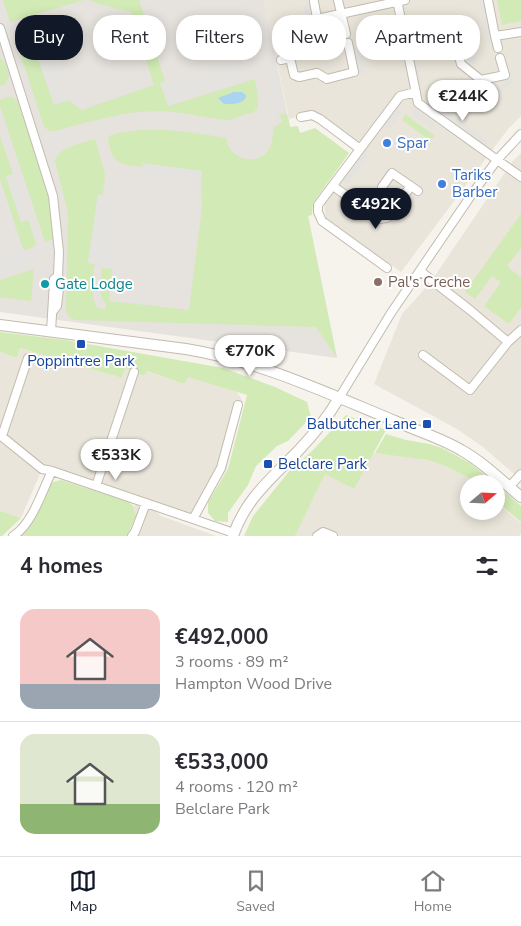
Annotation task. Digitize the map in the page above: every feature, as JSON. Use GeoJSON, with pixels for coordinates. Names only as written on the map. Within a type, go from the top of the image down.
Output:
{"type":"FeatureCollection","features":[{"type":"Feature","properties":{"kind":"street"},"geometry":{"type":"LineString","coordinates":[[338,0],[341,14]]}},
{"type":"Feature","properties":{"kind":"street"},"geometry":{"type":"LineString","coordinates":[[336,15],[400,0],[418,102],[521,177]]}},
{"type":"Feature","properties":{"kind":"street"},"geometry":{"type":"LineString","coordinates":[[488,0],[498,48]]}},
{"type":"Feature","properties":{"kind":"street"},"geometry":{"type":"LineString","coordinates":[[314,2],[316,15]]}},
{"type":"Feature","properties":{"kind":"street"},"geometry":{"type":"LineString","coordinates":[[0,28],[54,196],[59,244],[58,276],[60,280],[57,306],[53,311],[51,331]]}},
{"type":"Feature","properties":{"kind":"street"},"geometry":{"type":"LineString","coordinates":[[496,36],[521,32]]}},
{"type":"Feature","properties":{"kind":"street"},"geometry":{"type":"LineString","coordinates":[[290,60],[294,75],[299,77],[317,73],[327,79],[354,72],[348,43]]}},
{"type":"Feature","properties":{"kind":"street"},"geometry":{"type":"LineString","coordinates":[[460,60],[461,64],[481,80],[504,75],[500,58]]}},
{"type":"Feature","properties":{"kind":"street"},"geometry":{"type":"LineString","coordinates":[[387,268],[322,221],[318,212],[318,205],[400,96],[416,92]]}},
{"type":"Feature","properties":{"kind":"street"},"geometry":{"type":"LineString","coordinates":[[301,117],[312,115],[320,119],[360,149]]}},
{"type":"Feature","properties":{"kind":"street"},"geometry":{"type":"LineString","coordinates":[[28,358],[1,435],[42,469],[146,503],[233,535],[257,493],[323,423],[391,313],[472,194],[497,160],[521,134]]}},
{"type":"Feature","properties":{"kind":"street"},"geometry":{"type":"LineString","coordinates":[[333,186],[379,219],[387,218],[414,189],[392,173],[382,187]]}},
{"type":"Feature","properties":{"kind":"street"},"geometry":{"type":"LineString","coordinates":[[367,210],[373,201]]}},
{"type":"Feature","properties":{"kind":"street"},"geometry":{"type":"LineString","coordinates":[[420,271],[508,342]]}},
{"type":"Feature","properties":{"kind":"street"},"geometry":{"type":"LineString","coordinates":[[0,325],[209,352],[244,362],[282,375],[449,443],[474,458],[521,498]]}},
{"type":"Feature","properties":{"kind":"street"},"geometry":{"type":"LineString","coordinates":[[423,355],[470,390],[508,342],[521,330]]}},
{"type":"Feature","properties":{"kind":"street"},"geometry":{"type":"LineString","coordinates":[[96,486],[134,372]]}},
{"type":"Feature","properties":{"kind":"street"},"geometry":{"type":"LineString","coordinates":[[193,520],[221,468],[238,405]]}},
{"type":"Feature","properties":{"kind":"street"},"geometry":{"type":"LineString","coordinates":[[12,536],[17,534],[30,519],[52,471]]}},
{"type":"Feature","properties":{"kind":"street"},"geometry":{"type":"LineString","coordinates":[[509,487],[521,474]]}},
{"type":"Feature","properties":{"kind":"street"},"geometry":{"type":"LineString","coordinates":[[132,536],[146,503]]}},
{"type":"Feature","properties":{"kind":"street"},"geometry":{"type":"LineString","coordinates":[[317,536],[323,532],[333,536]]}},
{"type":"Feature","properties":{"kind":"shaded area"},"geometry":{"type":"Polygon","coordinates":[[[0,0],[264,0],[272,39],[272,60],[276,60],[337,358],[0,312],[0,0]]]}},
{"type":"Feature","properties":{"kind":"shaded area"},"geometry":{"type":"Polygon","coordinates":[[[264,0],[521,0],[521,116],[508,129],[401,272],[326,218],[324,204],[365,148],[313,113],[289,119],[277,60],[346,60],[346,15],[272,15],[272,38],[264,0]]]}},
{"type":"Feature","properties":{"kind":"shaded area"},"geometry":{"type":"Polygon","coordinates":[[[483,0],[492,42],[488,43],[479,1],[483,0]]]}},
{"type":"Feature","properties":{"kind":"shaded area"},"geometry":{"type":"Polygon","coordinates":[[[309,3],[312,15],[305,15],[303,5],[309,3]]]}},
{"type":"Feature","properties":{"kind":"shaded area"},"geometry":{"type":"Polygon","coordinates":[[[269,38],[272,60],[274,60],[285,113],[278,115],[262,40],[269,38]]]}},
{"type":"Feature","properties":{"kind":"shaded area"},"geometry":{"type":"Polygon","coordinates":[[[38,60],[62,60],[66,72],[59,74],[63,86],[69,84],[74,98],[54,105],[38,60]]]}},
{"type":"Feature","properties":{"kind":"shaded area"},"geometry":{"type":"Polygon","coordinates":[[[240,60],[246,81],[168,106],[160,83],[165,81],[167,84],[240,60]]]}},
{"type":"Feature","properties":{"kind":"shaded area"},"geometry":{"type":"Polygon","coordinates":[[[356,60],[364,60],[366,74],[359,75],[356,60]]]}},
{"type":"Feature","properties":{"kind":"shaded area"},"geometry":{"type":"Polygon","coordinates":[[[413,60],[417,60],[421,80],[417,81],[413,60]]]}},
{"type":"Feature","properties":{"kind":"shaded area"},"geometry":{"type":"Polygon","coordinates":[[[465,60],[477,60],[478,63],[466,66],[465,60]]]}},
{"type":"Feature","properties":{"kind":"shaded area"},"geometry":{"type":"Polygon","coordinates":[[[469,75],[492,92],[510,77],[514,81],[493,99],[465,80],[469,75]]]}},
{"type":"Feature","properties":{"kind":"shaded area"},"geometry":{"type":"Polygon","coordinates":[[[431,99],[487,141],[484,146],[427,104],[431,99]]]}},
{"type":"Feature","properties":{"kind":"shaded area"},"geometry":{"type":"Polygon","coordinates":[[[415,107],[435,123],[431,129],[411,113],[415,107]]]}},
{"type":"Feature","properties":{"kind":"shaded area"},"geometry":{"type":"Polygon","coordinates":[[[396,108],[402,112],[389,130],[383,125],[396,108]]]}},
{"type":"Feature","properties":{"kind":"shaded area"},"geometry":{"type":"Polygon","coordinates":[[[363,152],[369,156],[348,184],[342,180],[363,152]]]}},
{"type":"Feature","properties":{"kind":"shaded area"},"geometry":{"type":"Polygon","coordinates":[[[521,153],[521,480],[483,447],[457,429],[374,384],[402,314],[430,283],[512,162],[521,153]]]}},
{"type":"Feature","properties":{"kind":"shaded area"},"geometry":{"type":"Polygon","coordinates":[[[143,163],[202,171],[201,179],[142,171],[143,163]]]}},
{"type":"Feature","properties":{"kind":"shaded area"},"geometry":{"type":"Polygon","coordinates":[[[13,174],[28,220],[21,222],[6,176],[13,174]]]}},
{"type":"Feature","properties":{"kind":"shaded area"},"geometry":{"type":"Polygon","coordinates":[[[98,194],[120,198],[110,266],[88,263],[98,194]]]}},
{"type":"Feature","properties":{"kind":"shaded area"},"geometry":{"type":"Polygon","coordinates":[[[412,194],[417,198],[395,227],[390,223],[412,194]]]}},
{"type":"Feature","properties":{"kind":"shaded area"},"geometry":{"type":"Polygon","coordinates":[[[21,244],[29,266],[0,276],[0,251],[21,244]]]}},
{"type":"Feature","properties":{"kind":"shaded area"},"geometry":{"type":"Polygon","coordinates":[[[20,348],[122,378],[125,368],[144,376],[146,371],[184,384],[187,376],[237,392],[243,401],[226,471],[193,519],[147,504],[161,516],[216,536],[127,536],[134,522],[135,511],[133,506],[145,503],[42,469],[21,518],[0,511],[0,352],[17,358],[20,348]]]}},
{"type":"Feature","properties":{"kind":"shaded area"},"geometry":{"type":"Polygon","coordinates":[[[372,453],[426,460],[445,466],[463,475],[460,475],[460,520],[505,520],[505,510],[521,523],[521,533],[519,536],[295,536],[325,473],[354,489],[372,453]]]}},
{"type":"Feature","properties":{"kind":"green space"},"geometry":{"type":"Polygon","coordinates":[[[3,0],[84,0],[34,15],[15,15],[15,21],[10,22],[3,0]]]}},
{"type":"Feature","properties":{"kind":"green space"},"geometry":{"type":"Polygon","coordinates":[[[89,0],[139,0],[144,15],[132,15],[131,12],[89,0]]]}},
{"type":"Feature","properties":{"kind":"green space"},"geometry":{"type":"Polygon","coordinates":[[[497,0],[521,0],[521,21],[502,25],[497,0]]]}},
{"type":"Feature","properties":{"kind":"green space"},"geometry":{"type":"Polygon","coordinates":[[[0,58],[5,63],[9,75],[6,84],[0,86],[0,58]]]}},
{"type":"Feature","properties":{"kind":"green space"},"geometry":{"type":"Polygon","coordinates":[[[22,60],[39,60],[55,104],[68,100],[82,110],[154,85],[146,60],[158,60],[165,81],[161,83],[168,106],[255,79],[258,107],[253,113],[230,120],[175,112],[145,111],[50,131],[44,127],[22,60]]]}},
{"type":"Feature","properties":{"kind":"green space"},"geometry":{"type":"Polygon","coordinates":[[[12,97],[18,101],[47,187],[54,239],[46,242],[0,106],[0,100],[12,97]]]}},
{"type":"Feature","properties":{"kind":"green space"},"geometry":{"type":"Polygon","coordinates":[[[285,113],[288,116],[290,127],[298,126],[300,133],[315,128],[349,153],[313,203],[312,215],[308,216],[337,358],[316,327],[75,320],[69,317],[66,309],[68,213],[55,161],[61,152],[72,146],[95,139],[105,174],[103,195],[98,195],[88,262],[95,264],[92,292],[97,307],[105,310],[106,304],[101,296],[102,268],[112,269],[109,301],[189,310],[202,208],[201,175],[143,164],[142,167],[121,163],[113,157],[108,136],[137,130],[167,130],[226,138],[232,151],[238,156],[251,159],[264,155],[269,149],[272,143],[274,126],[276,127],[283,120],[278,115],[285,113]]]}},
{"type":"Feature","properties":{"kind":"green space"},"geometry":{"type":"Polygon","coordinates":[[[405,114],[435,136],[428,139],[402,120],[405,114]]]}},
{"type":"Feature","properties":{"kind":"green space"},"geometry":{"type":"Polygon","coordinates":[[[0,136],[13,174],[6,177],[21,222],[28,220],[36,243],[34,247],[26,250],[23,249],[0,179],[0,136]]]}},
{"type":"Feature","properties":{"kind":"green space"},"geometry":{"type":"Polygon","coordinates":[[[521,214],[521,248],[507,266],[521,278],[521,307],[509,324],[484,306],[501,282],[492,276],[475,299],[465,292],[521,214]]]}},
{"type":"Feature","properties":{"kind":"green space"},"geometry":{"type":"Polygon","coordinates":[[[34,269],[31,301],[0,297],[0,280],[34,269]]]}},
{"type":"Feature","properties":{"kind":"green space"},"geometry":{"type":"Polygon","coordinates":[[[0,332],[65,340],[223,368],[275,387],[307,402],[311,417],[288,441],[277,446],[256,466],[248,485],[228,513],[228,522],[215,521],[208,513],[208,502],[228,469],[247,395],[188,377],[184,384],[147,371],[144,376],[125,368],[122,378],[20,348],[17,358],[0,352],[0,332]]]}},
{"type":"Feature","properties":{"kind":"green space"},"geometry":{"type":"Polygon","coordinates":[[[346,415],[386,430],[354,489],[325,474],[295,536],[244,536],[253,516],[291,469],[311,452],[346,415]]]}},
{"type":"Feature","properties":{"kind":"green space"},"geometry":{"type":"Polygon","coordinates":[[[386,434],[442,448],[470,463],[485,475],[463,475],[427,460],[375,453],[386,434]]]}},
{"type":"Feature","properties":{"kind":"green space"},"geometry":{"type":"Polygon","coordinates":[[[61,480],[129,502],[133,506],[136,516],[127,536],[19,536],[26,530],[50,483],[61,480]]]}},
{"type":"Feature","properties":{"kind":"green space"},"geometry":{"type":"Polygon","coordinates":[[[505,492],[521,506],[521,522],[505,509],[505,492]]]}},
{"type":"Feature","properties":{"kind":"green space"},"geometry":{"type":"Polygon","coordinates":[[[0,511],[21,518],[2,536],[0,536],[0,511]]]}},
{"type":"Feature","properties":{"kind":"water"},"geometry":{"type":"Polygon","coordinates":[[[234,92],[242,92],[246,95],[246,98],[238,103],[224,104],[218,98],[234,92]]]}},
{"type":"Feature","properties":{"kind":"place","name":"Spar"},"geometry":{"type":"Point","coordinates":[387,143]}},
{"type":"Feature","properties":{"kind":"place","name":"Tariks Barber"},"geometry":{"type":"Point","coordinates":[442,184]}},
{"type":"Feature","properties":{"kind":"place","name":"Pal's Creche"},"geometry":{"type":"Point","coordinates":[378,282]}},
{"type":"Feature","properties":{"kind":"place","name":"Gate Lodge"},"geometry":{"type":"Point","coordinates":[45,284]}},
{"type":"Feature","properties":{"kind":"place","name":"Poppintree Park"},"geometry":{"type":"Point","coordinates":[81,344]}},
{"type":"Feature","properties":{"kind":"place","name":"Balbutcher Lane"},"geometry":{"type":"Point","coordinates":[427,424]}},
{"type":"Feature","properties":{"kind":"place","name":"Belclare Park"},"geometry":{"type":"Point","coordinates":[268,464]}}]}
